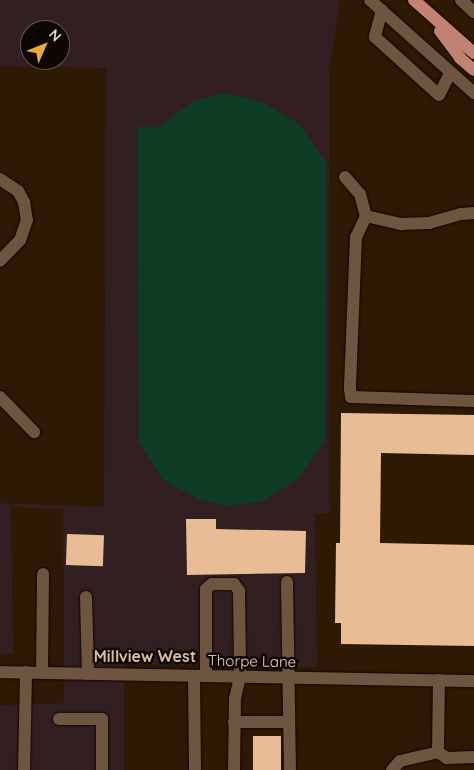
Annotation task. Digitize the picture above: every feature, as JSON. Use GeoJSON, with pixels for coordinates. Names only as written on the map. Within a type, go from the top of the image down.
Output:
{"type":"FeatureCollection","features":[{"type":"Feature","properties":{"kind":"main road"},"geometry":{"type":"LineString","coordinates":[[414,0],[474,53]]}},
{"type":"Feature","properties":{"kind":"main road"},"geometry":{"type":"LineString","coordinates":[[424,9],[460,58],[474,70]]}},
{"type":"Feature","properties":{"kind":"street"},"geometry":{"type":"LineString","coordinates":[[370,0],[474,93]]}},
{"type":"Feature","properties":{"kind":"street"},"geometry":{"type":"LineString","coordinates":[[461,0],[474,12]]}},
{"type":"Feature","properties":{"kind":"street"},"geometry":{"type":"LineString","coordinates":[[382,10],[374,37],[439,94],[450,73]]}},
{"type":"Feature","properties":{"kind":"street"},"geometry":{"type":"LineString","coordinates":[[345,177],[360,194],[366,216],[356,237],[351,397],[474,401]]}},
{"type":"Feature","properties":{"kind":"street"},"geometry":{"type":"LineString","coordinates":[[0,179],[18,191],[24,202],[27,220],[20,240],[0,261]]}},
{"type":"Feature","properties":{"kind":"street"},"geometry":{"type":"LineString","coordinates":[[366,216],[402,224],[429,222],[461,214],[474,213]]}},
{"type":"Feature","properties":{"kind":"street"},"geometry":{"type":"LineString","coordinates":[[0,397],[34,432]]}},
{"type":"Feature","properties":{"kind":"street"},"geometry":{"type":"LineString","coordinates":[[42,673],[43,574]]}},
{"type":"Feature","properties":{"kind":"street"},"geometry":{"type":"LineString","coordinates":[[287,582],[290,770]]}},
{"type":"Feature","properties":{"kind":"street"},"geometry":{"type":"LineString","coordinates":[[195,770],[206,589],[212,584],[234,584],[239,591],[240,677],[235,698],[234,770]]}},
{"type":"Feature","properties":{"kind":"street"},"geometry":{"type":"LineString","coordinates":[[86,597],[88,674]]}},
{"type":"Feature","properties":{"kind":"street","name":"Thorpe Lane"},"geometry":{"type":"LineString","coordinates":[[0,672],[474,681]]}},
{"type":"Feature","properties":{"kind":"street"},"geometry":{"type":"LineString","coordinates":[[24,770],[26,672]]}},
{"type":"Feature","properties":{"kind":"street"},"geometry":{"type":"LineString","coordinates":[[438,752],[439,680]]}},
{"type":"Feature","properties":{"kind":"street"},"geometry":{"type":"LineString","coordinates":[[59,719],[102,719],[102,770]]}},
{"type":"Feature","properties":{"kind":"street"},"geometry":{"type":"LineString","coordinates":[[234,722],[289,722]]}},
{"type":"Feature","properties":{"kind":"street"},"geometry":{"type":"LineString","coordinates":[[392,770],[400,761],[438,752],[447,758],[474,757]]}},
{"type":"Feature","properties":{"kind":"shaded area"},"geometry":{"type":"Polygon","coordinates":[[[0,0],[340,0],[329,71],[330,513],[315,514],[317,667],[124,664],[124,770],[0,770],[0,705],[64,703],[63,509],[11,507],[13,654],[0,654],[0,503],[104,507],[106,68],[70,67],[70,20],[20,20],[20,66],[0,66],[0,0]]]}},
{"type":"Feature","properties":{"kind":"green space"},"geometry":{"type":"Polygon","coordinates":[[[225,93],[263,102],[299,124],[327,164],[325,441],[298,479],[264,501],[228,506],[198,499],[163,480],[139,442],[137,127],[159,127],[194,101],[225,93]]]}},
{"type":"Feature","properties":{"kind":"building"},"geometry":{"type":"Polygon","coordinates":[[[341,413],[474,415],[474,455],[381,453],[380,543],[474,545],[474,646],[341,644],[341,623],[335,623],[336,543],[340,543],[341,413]]]}},
{"type":"Feature","properties":{"kind":"building"},"geometry":{"type":"Polygon","coordinates":[[[186,519],[216,519],[216,529],[306,531],[305,573],[187,575],[186,519]]]}},
{"type":"Feature","properties":{"kind":"building"},"geometry":{"type":"Polygon","coordinates":[[[67,534],[104,535],[103,566],[66,565],[67,534]]]}},
{"type":"Feature","properties":{"kind":"building"},"geometry":{"type":"Polygon","coordinates":[[[253,736],[281,736],[281,770],[253,770],[253,736]]]}},
{"type":"Feature","properties":{"kind":"district","name":"Millview West"},"geometry":{"type":"Point","coordinates":[145,656]}}]}
